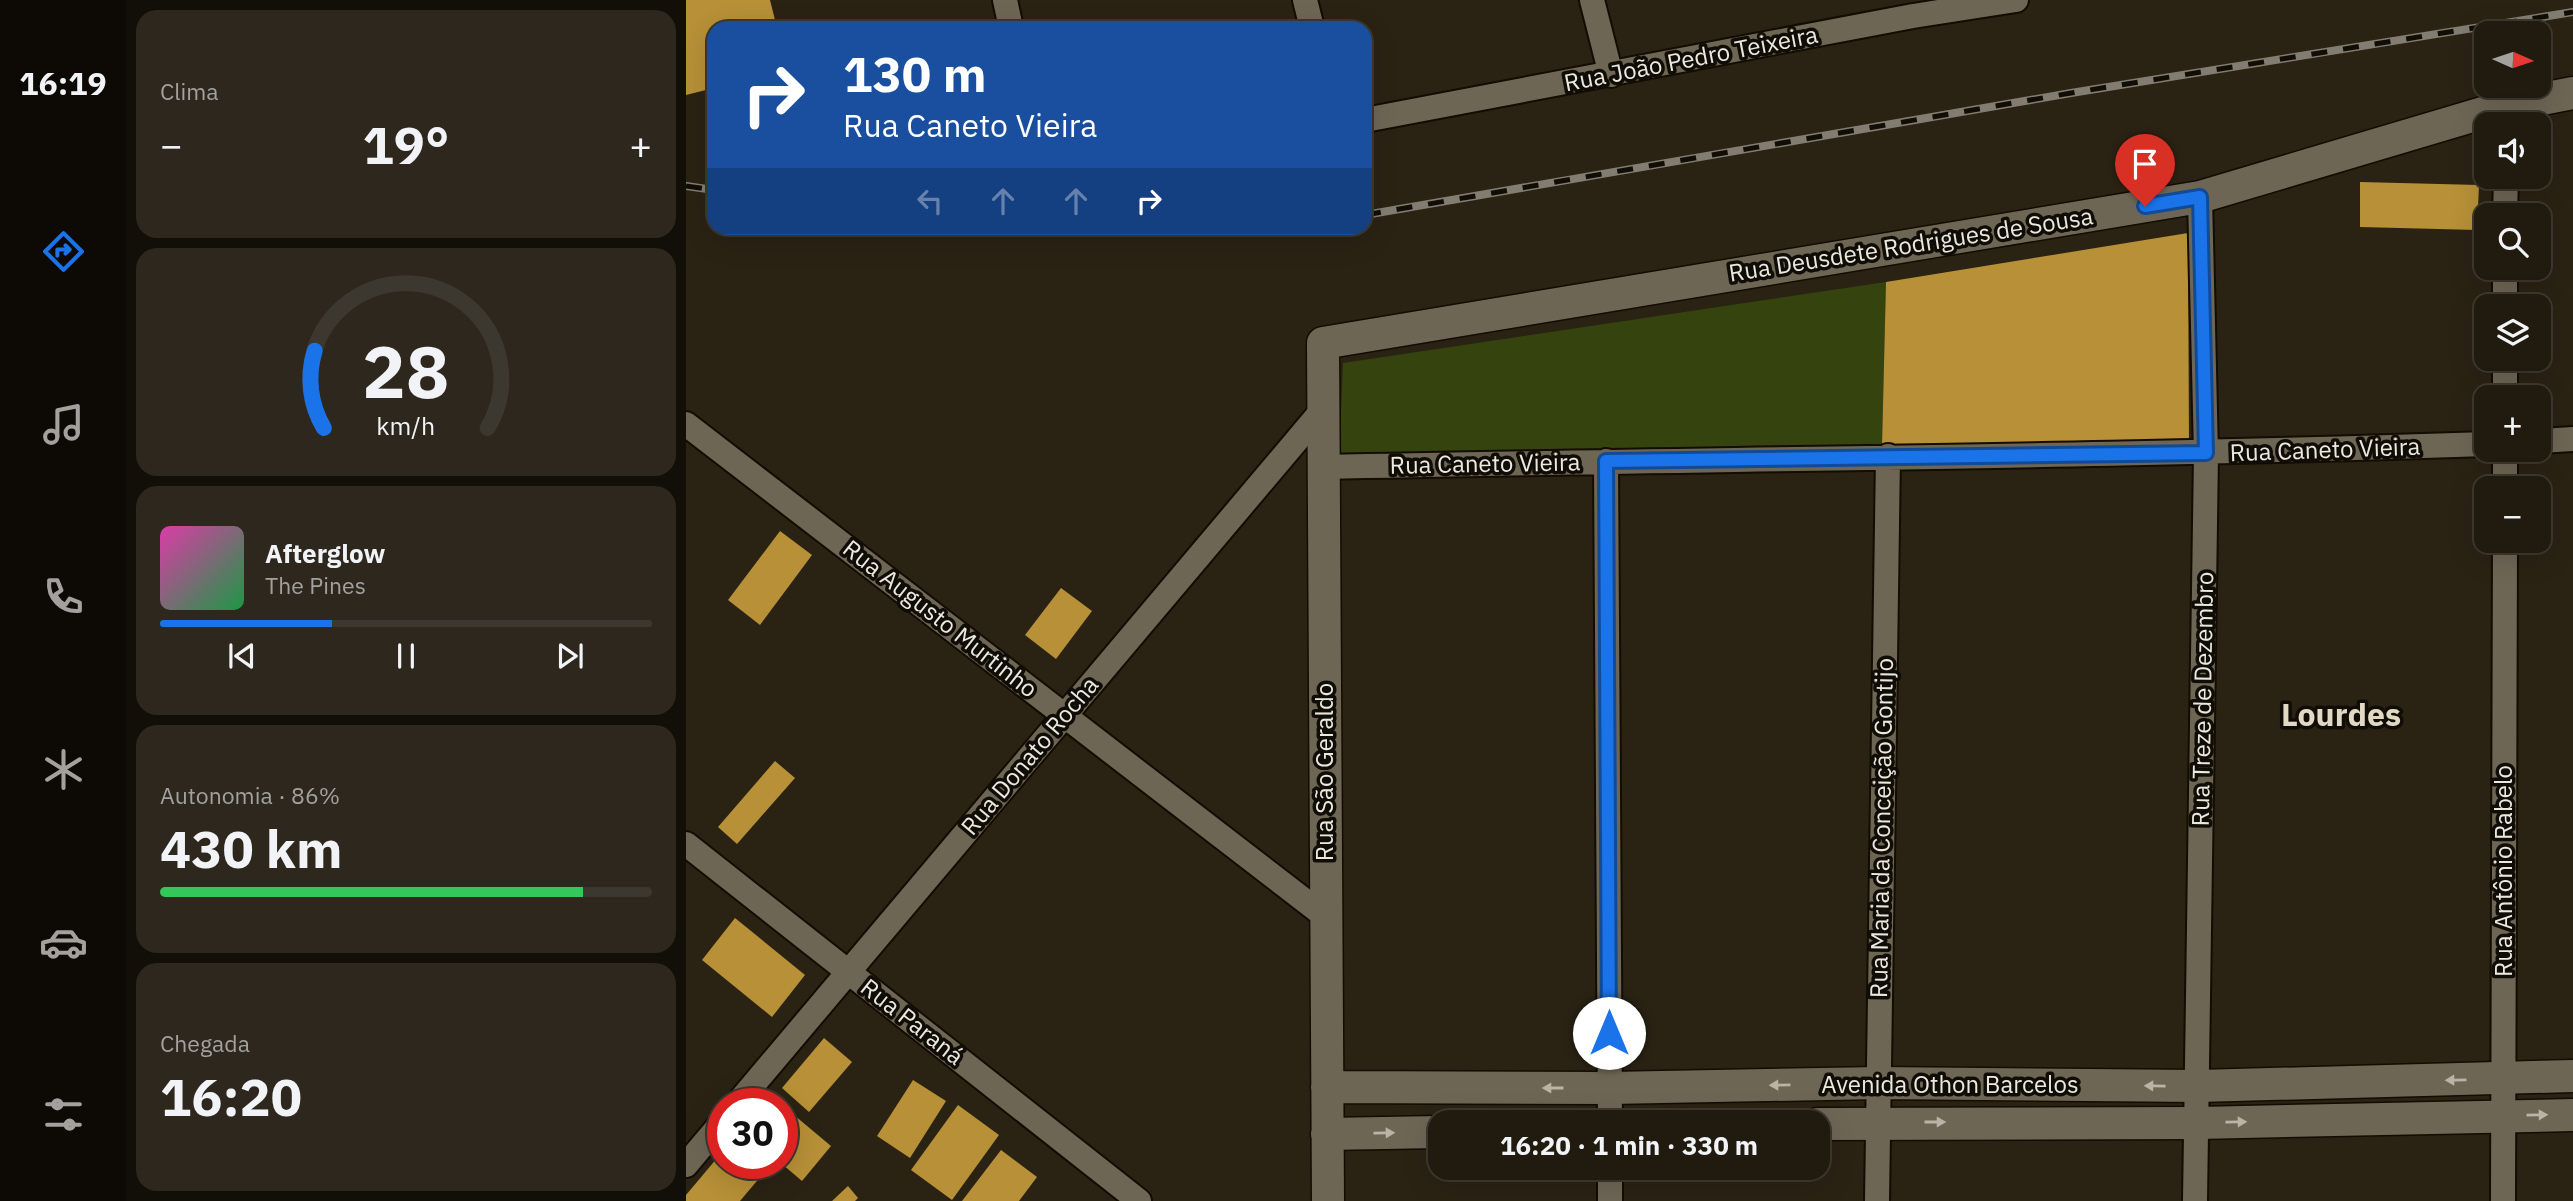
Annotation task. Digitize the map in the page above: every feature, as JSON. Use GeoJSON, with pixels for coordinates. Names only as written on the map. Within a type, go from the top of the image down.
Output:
{"type":"FeatureCollection","features":[{"type":"Feature","properties":{"kind":"street"},"geometry":{"type":"LineString","coordinates":[[1005,0],[1010,21]]}},
{"type":"Feature","properties":{"kind":"street"},"geometry":{"type":"LineString","coordinates":[[1304,0],[1310,21]]}},
{"type":"Feature","properties":{"kind":"street"},"geometry":{"type":"LineString","coordinates":[[1592,0],[1611,75]]}},
{"type":"Feature","properties":{"kind":"street","name":"Rua João Pedro Teixeira"},"geometry":{"type":"LineString","coordinates":[[1372,119],[1611,75],[1911,8],[2016,0]]}},
{"type":"Feature","properties":{"kind":"street","name":"Rua Deusdete Rodrigues de Sousa"},"geometry":{"type":"LineString","coordinates":[[2515,112],[2573,93]]}},
{"type":"Feature","properties":{"kind":"street","name":"Rua Deusdete Rodrigues de Sousa"},"geometry":{"type":"LineString","coordinates":[[1323,343],[2200,197],[2474,124]]}},
{"type":"Feature","properties":{"kind":"street","name":"Rua Treze de Dezembro"},"geometry":{"type":"LineString","coordinates":[[2195,1201],[2206,453],[2200,197]]}},
{"type":"Feature","properties":{"kind":"street","name":"Rua São Geraldo"},"geometry":{"type":"LineString","coordinates":[[1323,343],[1328,1201]]}},
{"type":"Feature","properties":{"kind":"street","name":"Rua Donato Rocha"},"geometry":{"type":"LineString","coordinates":[[750,1088],[1324,408]]}},
{"type":"Feature","properties":{"kind":"street","name":"Rua Augusto Murtinho"},"geometry":{"type":"LineString","coordinates":[[686,424],[1326,917]]}},
{"type":"Feature","properties":{"kind":"street"},"geometry":{"type":"LineString","coordinates":[[2551,441],[2573,439]]}},
{"type":"Feature","properties":{"kind":"street","name":"Rua Caneto Vieira"},"geometry":{"type":"LineString","coordinates":[[1324,467],[2206,453],[2474,444]]}},
{"type":"Feature","properties":{"kind":"street","name":"Rua Maria da Conceição Gontijo"},"geometry":{"type":"LineString","coordinates":[[1877,1201],[1888,456]]}},
{"type":"Feature","properties":{"kind":"street"},"geometry":{"type":"LineString","coordinates":[[1606,461],[1610,1110]]}},
{"type":"Feature","properties":{"kind":"street","name":"Rua Antônio Rabelo"},"geometry":{"type":"LineString","coordinates":[[2503,1201],[2505,553]]}},
{"type":"Feature","properties":{"kind":"street","name":"Rua Paraná"},"geometry":{"type":"LineString","coordinates":[[686,844],[1139,1201]]}},
{"type":"Feature","properties":{"kind":"street","name":"Avenida Othon Barcelos"},"geometry":{"type":"LineString","coordinates":[[1327,1087],[1610,1088],[1879,1083],[2198,1086],[2573,1076]]}},
{"type":"Feature","properties":{"kind":"street","name":"Avenida Othon Barcelos"},"geometry":{"type":"LineString","coordinates":[[1830,1124],[2198,1123],[2573,1115]]}},
{"type":"Feature","properties":{"kind":"street"},"geometry":{"type":"LineString","coordinates":[[1327,1134],[1428,1132]]}},
{"type":"Feature","properties":{"kind":"street"},"geometry":{"type":"LineString","coordinates":[[686,1165],[707,1140]]}},
{"type":"Feature","properties":{"kind":"street"},"geometry":{"type":"LineString","coordinates":[[1610,1180],[1610,1201]]}},
{"type":"Feature","properties":{"kind":"green space"},"geometry":{"type":"Polygon","coordinates":[[[1886,282],[1882,445],[1339,459],[1343,363],[1886,282]]]}},
{"type":"Feature","properties":{"kind":"building"},"geometry":{"type":"Polygon","coordinates":[[[686,0],[770,0],[775,21],[707,21],[707,90],[686,95],[686,0]]]}},
{"type":"Feature","properties":{"kind":"building"},"geometry":{"type":"Polygon","coordinates":[[[2360,182],[2474,185],[2474,189],[2479,189],[2478,203],[2474,203],[2474,230],[2360,227],[2360,182]]]}},
{"type":"Feature","properties":{"kind":"building"},"geometry":{"type":"Polygon","coordinates":[[[2188,233],[2189,444],[1882,445],[1886,282],[2188,233]]]}},
{"type":"Feature","properties":{"kind":"building"},"geometry":{"type":"Polygon","coordinates":[[[780,531],[812,555],[760,625],[728,600],[780,531]]]}},
{"type":"Feature","properties":{"kind":"building"},"geometry":{"type":"Polygon","coordinates":[[[1061,588],[1092,611],[1056,659],[1025,635],[1061,588]]]}},
{"type":"Feature","properties":{"kind":"building"},"geometry":{"type":"Polygon","coordinates":[[[775,761],[795,778],[737,844],[718,827],[775,761]]]}},
{"type":"Feature","properties":{"kind":"building"},"geometry":{"type":"Polygon","coordinates":[[[735,918],[805,975],[772,1017],[702,960],[735,918]]]}},
{"type":"Feature","properties":{"kind":"building"},"geometry":{"type":"Polygon","coordinates":[[[824,1038],[852,1062],[809,1112],[798,1102],[798,1088],[782,1088],[824,1038]]]}},
{"type":"Feature","properties":{"kind":"building"},"geometry":{"type":"Polygon","coordinates":[[[913,1080],[946,1101],[910,1158],[877,1136],[913,1080]]]}},
{"type":"Feature","properties":{"kind":"building"},"geometry":{"type":"Polygon","coordinates":[[[958,1105],[999,1135],[952,1200],[911,1170],[958,1105]]]}},
{"type":"Feature","properties":{"kind":"building"},"geometry":{"type":"Polygon","coordinates":[[[798,1118],[831,1146],[802,1181],[798,1178],[798,1118]]]}},
{"type":"Feature","properties":{"kind":"building"},"geometry":{"type":"Polygon","coordinates":[[[1001,1150],[1037,1177],[1019,1201],[962,1201],[1001,1150]]]}},
{"type":"Feature","properties":{"kind":"building"},"geometry":{"type":"Polygon","coordinates":[[[707,1170],[707,1179],[758,1179],[740,1201],[686,1201],[686,1195],[707,1170]]]}},
{"type":"Feature","properties":{"kind":"building"},"geometry":{"type":"Polygon","coordinates":[[[848,1186],[858,1198],[855,1201],[832,1201],[848,1186]]]}},
{"type":"Feature","properties":{"kind":"railway"},"geometry":{"type":"LineString","coordinates":[[1372,214],[2071,93],[2573,12]]}},
{"type":"Feature","properties":{"kind":"railway"},"geometry":{"type":"LineString","coordinates":[[686,186],[707,189]]}},
{"type":"Feature","properties":{"kind":"district","name":"Lourdes"},"geometry":{"type":"Point","coordinates":[2341,715]}},
{"type":"Feature","properties":{"kind":"route"},"geometry":{"type":"LineString","coordinates":[[1609,1033],[1606,461],[2206,453],[2200,197],[2145,206]]}}]}
